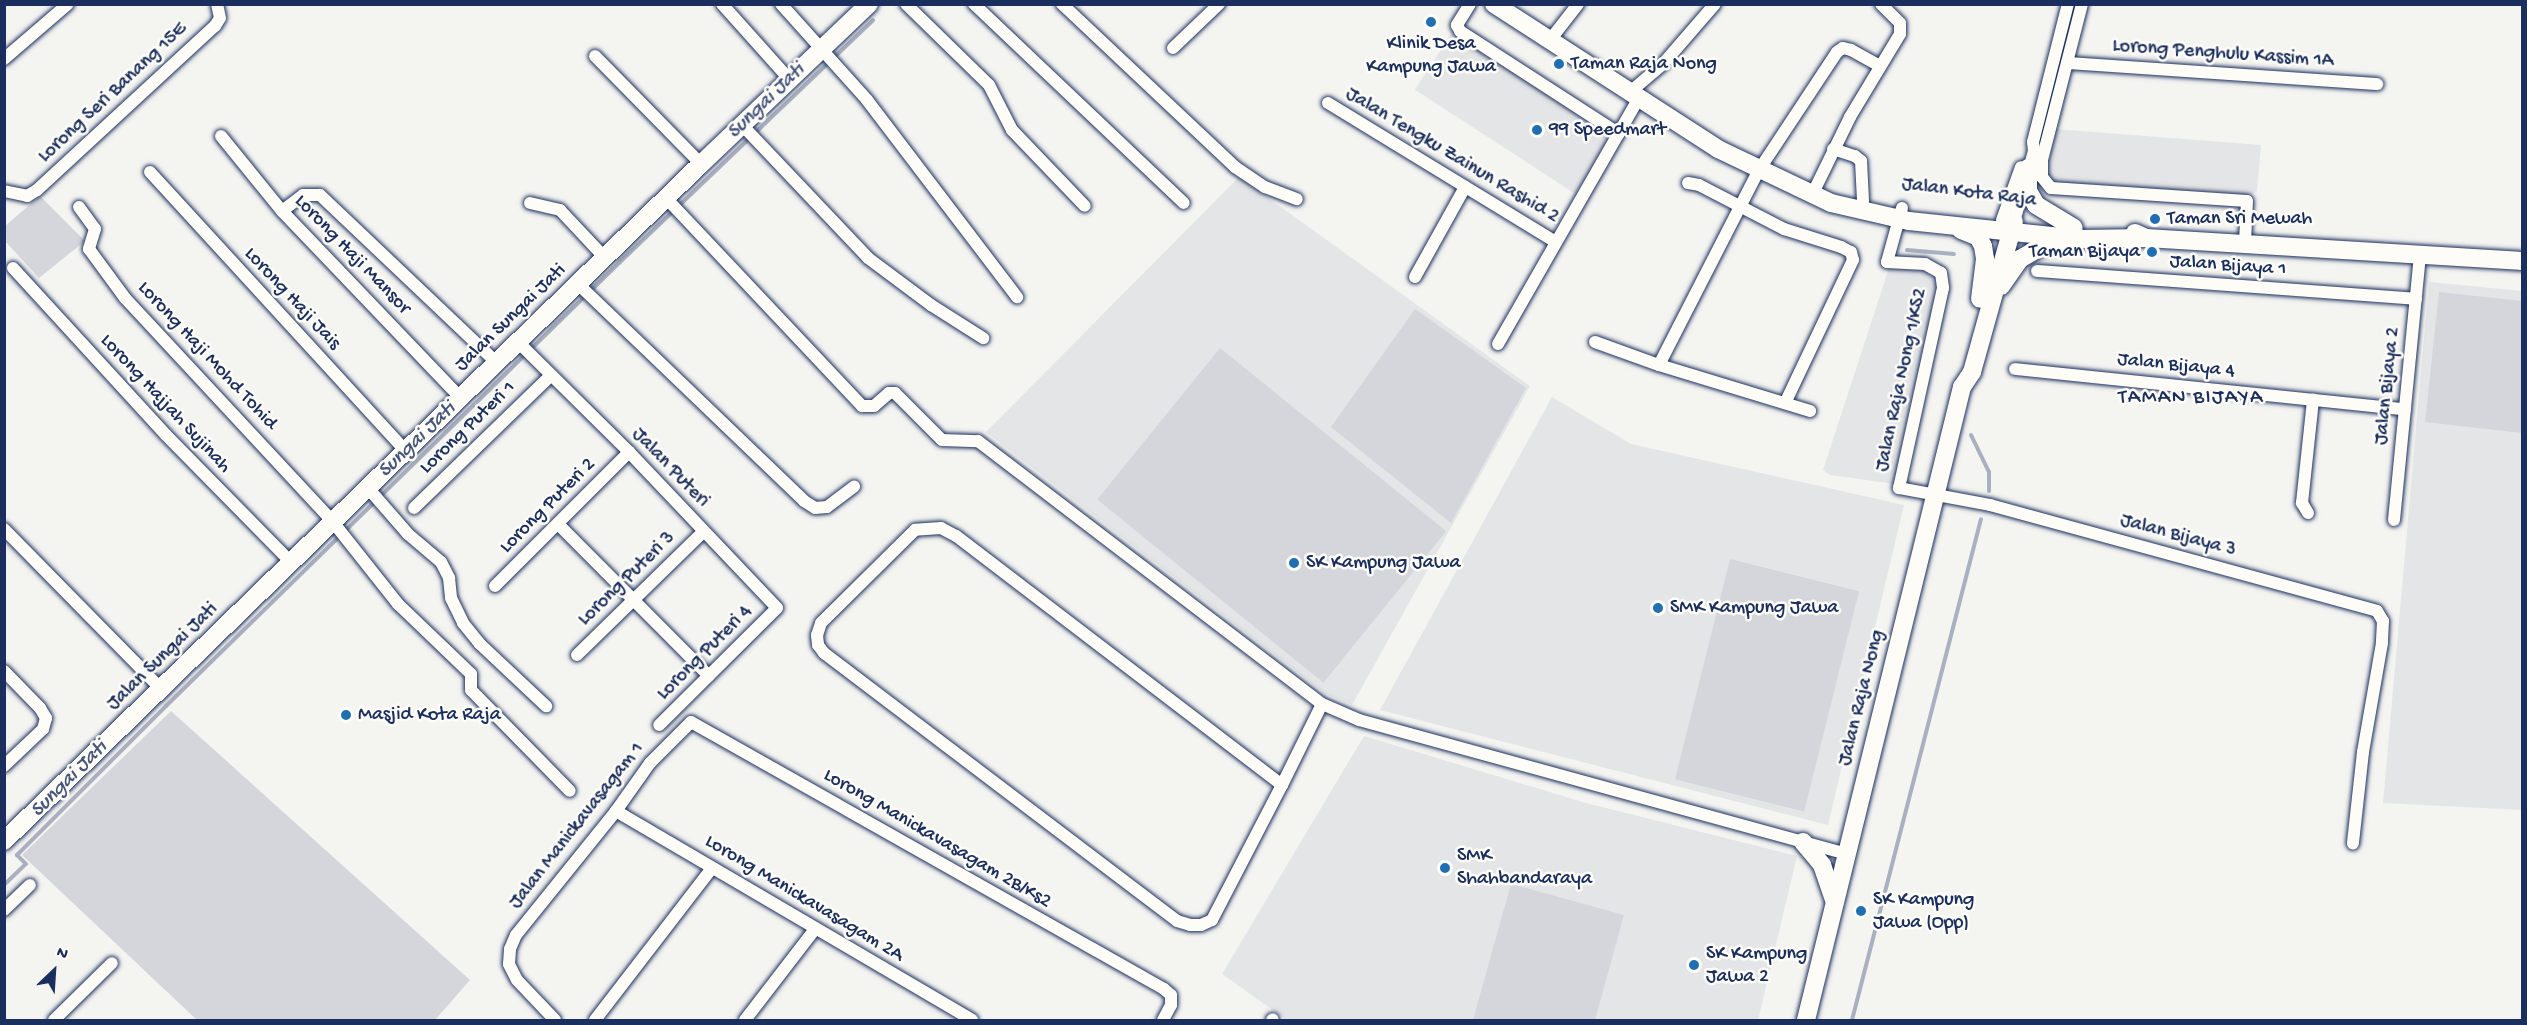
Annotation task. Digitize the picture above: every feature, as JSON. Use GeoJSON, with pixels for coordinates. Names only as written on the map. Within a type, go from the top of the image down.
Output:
{"type":"FeatureCollection","features":[{"type":"Feature","properties":{"kind":"main road","name":"Jalan Kota Raja"},"geometry":{"type":"LineString","coordinates":[[1494,4],[1718,149],[1816,195],[1863,201],[1900,213],[2077,234],[2132,232],[2146,238],[2245,242],[2491,261],[2523,261]]}},
{"type":"Feature","properties":{"kind":"main road","name":"Jalan Sungai Jati"},"geometry":{"type":"LineString","coordinates":[[4,841],[292,562],[340,530],[374,496],[406,451],[496,362],[524,349],[585,291],[605,258],[673,205],[701,164],[748,132],[790,80],[828,56],[861,7]]}},
{"type":"Feature","properties":{"kind":"main road"},"geometry":{"type":"LineString","coordinates":[[2028,168],[2028,191],[2036,205],[2077,234]]}},
{"type":"Feature","properties":{"kind":"main road"},"geometry":{"type":"LineString","coordinates":[[1816,195],[1831,203],[1900,213],[1947,225],[1978,237],[1983,246],[1985,259],[1986,300]]}},
{"type":"Feature","properties":{"kind":"main road"},"geometry":{"type":"LineString","coordinates":[[1947,225],[2006,226]]}},
{"type":"Feature","properties":{"kind":"main road","name":"Jalan Raja Nong"},"geometry":{"type":"LineString","coordinates":[[1806,1020],[1962,387],[1961,369],[1986,300],[2006,226]]}},
{"type":"Feature","properties":{"kind":"main road"},"geometry":{"type":"LineString","coordinates":[[1986,300],[2020,259],[2041,247],[2077,234]]}},
{"type":"Feature","properties":{"kind":"main road","name":"Jalan Kota Raja"},"geometry":{"type":"LineString","coordinates":[[2491,261],[2523,267]]}},
{"type":"Feature","properties":{"kind":"main road"},"geometry":{"type":"LineString","coordinates":[[1803,842],[1822,865],[1836,904]]}},
{"type":"Feature","properties":{"kind":"street"},"geometry":{"type":"LineString","coordinates":[[4,59],[68,4]]}},
{"type":"Feature","properties":{"kind":"street","name":"Lorong Seri Banang 15E"},"geometry":{"type":"LineString","coordinates":[[10,193],[27,196],[37,190],[215,26],[220,18],[217,4]]}},
{"type":"Feature","properties":{"kind":"street"},"geometry":{"type":"LineString","coordinates":[[722,4],[790,80]]}},
{"type":"Feature","properties":{"kind":"street"},"geometry":{"type":"LineString","coordinates":[[781,4],[921,167],[1017,297]]}},
{"type":"Feature","properties":{"kind":"street"},"geometry":{"type":"LineString","coordinates":[[906,4],[989,85],[1012,130],[1085,206]]}},
{"type":"Feature","properties":{"kind":"street"},"geometry":{"type":"LineString","coordinates":[[974,4],[1184,203]]}},
{"type":"Feature","properties":{"kind":"street"},"geometry":{"type":"LineString","coordinates":[[1062,4],[1235,167],[1265,187],[1297,199]]}},
{"type":"Feature","properties":{"kind":"street"},"geometry":{"type":"LineString","coordinates":[[1173,48],[1219,4]]}},
{"type":"Feature","properties":{"kind":"street"},"geometry":{"type":"LineString","coordinates":[[1470,4],[1457,26],[1466,35],[1619,134]]}},
{"type":"Feature","properties":{"kind":"street"},"geometry":{"type":"LineString","coordinates":[[1550,40],[1578,4]]}},
{"type":"Feature","properties":{"kind":"street"},"geometry":{"type":"LineString","coordinates":[[1498,344],[1619,134],[1635,95],[1715,4]]}},
{"type":"Feature","properties":{"kind":"street"},"geometry":{"type":"LineString","coordinates":[[1816,195],[1833,149],[1900,34],[1900,23],[1881,4]]}},
{"type":"Feature","properties":{"kind":"street"},"geometry":{"type":"LineString","coordinates":[[2006,226],[2034,151],[2033,142],[2068,4]]}},
{"type":"Feature","properties":{"kind":"street"},"geometry":{"type":"LineString","coordinates":[[2082,4],[2040,170],[2042,177],[2051,188],[2247,201],[2245,242]]}},
{"type":"Feature","properties":{"kind":"street"},"geometry":{"type":"LineString","coordinates":[[1659,365],[1759,170],[1837,52],[1843,48],[1851,50],[1880,66]]}},
{"type":"Feature","properties":{"kind":"street"},"geometry":{"type":"LineString","coordinates":[[595,56],[701,164]]}},
{"type":"Feature","properties":{"kind":"street","name":"Lorong Penghulu Kassim 1A"},"geometry":{"type":"LineString","coordinates":[[2067,63],[2377,84]]}},
{"type":"Feature","properties":{"kind":"street","name":"Jalan Tengku Zainun Rashid 2"},"geometry":{"type":"LineString","coordinates":[[1328,103],[1556,242]]}},
{"type":"Feature","properties":{"kind":"street"},"geometry":{"type":"LineString","coordinates":[[748,132],[868,258],[931,305],[983,338]]}},
{"type":"Feature","properties":{"kind":"street","name":"Lorong Haji Mansor"},"geometry":{"type":"LineString","coordinates":[[221,136],[282,211],[460,398]]}},
{"type":"Feature","properties":{"kind":"street"},"geometry":{"type":"LineString","coordinates":[[2006,226],[2028,149],[2033,142]]}},
{"type":"Feature","properties":{"kind":"street"},"geometry":{"type":"LineString","coordinates":[[1833,149],[1855,156],[1862,161],[1863,201]]}},
{"type":"Feature","properties":{"kind":"street","name":"Lorong Haji Jais"},"geometry":{"type":"LineString","coordinates":[[150,172],[406,451]]}},
{"type":"Feature","properties":{"kind":"street"},"geometry":{"type":"LineString","coordinates":[[1688,183],[1699,185],[1784,229],[1851,252],[1853,260],[1785,403]]}},
{"type":"Feature","properties":{"kind":"street"},"geometry":{"type":"LineString","coordinates":[[1415,277],[1465,186]]}},
{"type":"Feature","properties":{"kind":"street"},"geometry":{"type":"LineString","coordinates":[[282,211],[303,195],[320,195],[496,362]]}},
{"type":"Feature","properties":{"kind":"street"},"geometry":{"type":"LineString","coordinates":[[530,203],[560,210],[605,258]]}},
{"type":"Feature","properties":{"kind":"street"},"geometry":{"type":"LineString","coordinates":[[673,205],[862,406],[874,406],[889,393],[895,393],[942,440],[978,441],[1322,704],[1359,720],[1847,854]]}},
{"type":"Feature","properties":{"kind":"street","name":"Lorong Haji Mohd Tohid"},"geometry":{"type":"LineString","coordinates":[[79,207],[95,229],[89,249],[124,298],[340,530]]}},
{"type":"Feature","properties":{"kind":"street","name":"Jalan Raja Nong 1/KS2"},"geometry":{"type":"LineString","coordinates":[[1899,488],[1943,288],[1941,273],[1925,264],[1887,262],[1900,213]]}},
{"type":"Feature","properties":{"kind":"street","name":"Jalan Bijaya 2"},"geometry":{"type":"LineString","coordinates":[[2394,520],[2420,255]]}},
{"type":"Feature","properties":{"kind":"street","name":"Lorong Hajjah Sujinah"},"geometry":{"type":"LineString","coordinates":[[13,268],[166,435],[292,562]]}},
{"type":"Feature","properties":{"kind":"street","name":"Jalan Bijaya 1"},"geometry":{"type":"LineString","coordinates":[[2037,271],[2416,299]]}},
{"type":"Feature","properties":{"kind":"street"},"geometry":{"type":"LineString","coordinates":[[585,291],[804,501],[815,508],[827,507],[854,487]]}},
{"type":"Feature","properties":{"kind":"street"},"geometry":{"type":"LineString","coordinates":[[1595,342],[1659,365],[1810,411]]}},
{"type":"Feature","properties":{"kind":"street","name":"Jalan Puteri"},"geometry":{"type":"LineString","coordinates":[[524,349],[629,452],[777,608]]}},
{"type":"Feature","properties":{"kind":"street","name":"Jalan Bijaya 4"},"geometry":{"type":"LineString","coordinates":[[2015,369],[2405,409]]}},
{"type":"Feature","properties":{"kind":"street","name":"Lorong Puteri 1"},"geometry":{"type":"LineString","coordinates":[[414,508],[550,376]]}},
{"type":"Feature","properties":{"kind":"street"},"geometry":{"type":"LineString","coordinates":[[2308,513],[2302,503],[2313,400]]}},
{"type":"Feature","properties":{"kind":"street","name":"Lorong Puteri 2"},"geometry":{"type":"LineString","coordinates":[[495,586],[629,452]]}},
{"type":"Feature","properties":{"kind":"street","name":"Jalan Bijaya 3"},"geometry":{"type":"LineString","coordinates":[[1899,488],[1990,505],[2370,608],[2380,615],[2383,621],[2382,643],[2363,752],[2353,843]]}},
{"type":"Feature","properties":{"kind":"street"},"geometry":{"type":"LineString","coordinates":[[374,496],[408,534],[441,562],[449,578],[451,598],[463,623],[546,706]]}},
{"type":"Feature","properties":{"kind":"street"},"geometry":{"type":"LineString","coordinates":[[558,524],[709,676]]}},
{"type":"Feature","properties":{"kind":"street"},"geometry":{"type":"LineString","coordinates":[[1282,785],[956,536],[941,528],[915,530],[821,623],[817,635],[818,645],[824,653],[1183,923],[1201,925],[1212,920],[1282,785],[1322,704]]}},
{"type":"Feature","properties":{"kind":"street"},"geometry":{"type":"LineString","coordinates":[[4,529],[162,690]]}},
{"type":"Feature","properties":{"kind":"street"},"geometry":{"type":"LineString","coordinates":[[340,530],[398,604],[471,674],[471,690],[570,790]]}},
{"type":"Feature","properties":{"kind":"street","name":"Lorong Puteri 3"},"geometry":{"type":"LineString","coordinates":[[576,655],[704,531]]}},
{"type":"Feature","properties":{"kind":"street","name":"Lorong Puteri 4"},"geometry":{"type":"LineString","coordinates":[[659,725],[777,608]]}},
{"type":"Feature","properties":{"kind":"street"},"geometry":{"type":"LineString","coordinates":[[4,671],[40,708],[46,718],[43,729],[4,766]]}},
{"type":"Feature","properties":{"kind":"street","name":"Jalan Manickavasagam 1"},"geometry":{"type":"LineString","coordinates":[[555,1020],[517,980],[509,964],[510,949],[516,935],[616,811],[650,763],[691,722]]}},
{"type":"Feature","properties":{"kind":"street","name":"Lorong Manickavasagam 2B/Ks2"},"geometry":{"type":"LineString","coordinates":[[691,722],[1164,989],[1171,995],[1171,1005],[1163,1020]]}},
{"type":"Feature","properties":{"kind":"street","name":"Lorong Manickavasagam 2A"},"geometry":{"type":"LineString","coordinates":[[616,811],[972,1020]]}},
{"type":"Feature","properties":{"kind":"street"},"geometry":{"type":"LineString","coordinates":[[594,1020],[712,868]]}},
{"type":"Feature","properties":{"kind":"street"},"geometry":{"type":"LineString","coordinates":[[4,910],[30,885]]}},
{"type":"Feature","properties":{"kind":"street"},"geometry":{"type":"LineString","coordinates":[[745,1020],[815,929]]}},
{"type":"Feature","properties":{"kind":"street"},"geometry":{"type":"LineString","coordinates":[[54,1020],[112,963]]}},
{"type":"Feature","properties":{"kind":"shaded area"},"geometry":{"type":"Polygon","coordinates":[[[1453,31],[1613,135],[1575,194],[1415,90],[1453,31]]]}},
{"type":"Feature","properties":{"kind":"shaded area"},"geometry":{"type":"Polygon","coordinates":[[[2055,129],[2261,145],[2257,191],[2247,196],[2054,184],[2046,176],[2045,169],[2055,129]]]}},
{"type":"Feature","properties":{"kind":"shaded area","name":"SK Kampung Jawa"},"geometry":{"type":"Polygon","coordinates":[[[1239,177],[1530,386],[1352,705],[1326,694],[986,432],[1239,177]]]}},
{"type":"Feature","properties":{"kind":"shaded area"},"geometry":{"type":"Polygon","coordinates":[[[40,196],[85,241],[39,278],[5,241],[4,227],[40,196]]]}},
{"type":"Feature","properties":{"kind":"shaded area"},"geometry":{"type":"Polygon","coordinates":[[[1889,268],[1924,270],[1939,287],[1895,484],[1830,475],[1823,470],[1889,268]]]}},
{"type":"Feature","properties":{"kind":"shaded area"},"geometry":{"type":"Polygon","coordinates":[[[2429,282],[2522,291],[2522,810],[2383,803],[2429,282]]]}},
{"type":"Feature","properties":{"kind":"shaded area"},"geometry":{"type":"Polygon","coordinates":[[[2439,292],[2522,301],[2522,433],[2425,422],[2439,292]]]}},
{"type":"Feature","properties":{"kind":"shaded area"},"geometry":{"type":"Polygon","coordinates":[[[1415,309],[1526,388],[1451,523],[1331,427],[1415,309]]]}},
{"type":"Feature","properties":{"kind":"shaded area"},"geometry":{"type":"Polygon","coordinates":[[[1220,348],[1446,531],[1323,683],[1097,500],[1220,348]]]}},
{"type":"Feature","properties":{"kind":"shaded area","name":"SMK Kampung Jawa"},"geometry":{"type":"Polygon","coordinates":[[[1552,397],[1631,444],[1904,505],[1828,825],[1380,710],[1552,397]]]}},
{"type":"Feature","properties":{"kind":"shaded area"},"geometry":{"type":"Polygon","coordinates":[[[1730,559],[1859,591],[1804,811],[1675,779],[1730,559]]]}},
{"type":"Feature","properties":{"kind":"shaded area"},"geometry":{"type":"Polygon","coordinates":[[[171,711],[470,980],[435,1020],[197,1020],[22,855],[171,711]]]}},
{"type":"Feature","properties":{"kind":"shaded area","name":"SMK Shahbandaraya"},"geometry":{"type":"Polygon","coordinates":[[[1364,736],[1586,803],[1797,856],[1758,1020],[1287,1020],[1222,974],[1364,736]]]}},
{"type":"Feature","properties":{"kind":"shaded area"},"geometry":{"type":"Polygon","coordinates":[[[1511,884],[1624,915],[1595,1020],[1473,1020],[1511,884]]]}},
{"type":"Feature","properties":{"kind":"waterway","name":"Sungai Jati"},"geometry":{"type":"LineString","coordinates":[[4,885],[26,864],[17,855],[166,706],[620,262],[873,20]]}},
{"type":"Feature","properties":{"kind":"waterway"},"geometry":{"type":"LineString","coordinates":[[1907,250],[1954,254]]}},
{"type":"Feature","properties":{"kind":"waterway"},"geometry":{"type":"LineString","coordinates":[[1971,435],[1989,472],[1989,491]]}},
{"type":"Feature","properties":{"kind":"waterway"},"geometry":{"type":"LineString","coordinates":[[1852,1020],[1981,519]]}},
{"type":"Feature","properties":{"kind":"place","name":"Klinik Desa Kampung Jawa"},"geometry":{"type":"Point","coordinates":[1431,22]}},
{"type":"Feature","properties":{"kind":"place","name":"Taman Raja Nong"},"geometry":{"type":"Point","coordinates":[1559,64]}},
{"type":"Feature","properties":{"kind":"place","name":"99 Speedmart"},"geometry":{"type":"Point","coordinates":[1537,130]}},
{"type":"Feature","properties":{"kind":"place","name":"Taman Sri Mewah"},"geometry":{"type":"Point","coordinates":[2155,219]}},
{"type":"Feature","properties":{"kind":"place","name":"Taman Bijaya"},"geometry":{"type":"Point","coordinates":[2152,252]}},
{"type":"Feature","properties":{"kind":"place","name":"SK Kampung Jawa"},"geometry":{"type":"Point","coordinates":[1294,563]}},
{"type":"Feature","properties":{"kind":"place","name":"SMK Kampung Jawa"},"geometry":{"type":"Point","coordinates":[1658,608]}},
{"type":"Feature","properties":{"kind":"place","name":"Masjid Kota Raja"},"geometry":{"type":"Point","coordinates":[346,715]}},
{"type":"Feature","properties":{"kind":"place","name":"SMK Shahbandaraya"},"geometry":{"type":"Point","coordinates":[1445,868]}},
{"type":"Feature","properties":{"kind":"place","name":"SK Kampung Jawa (Opp)"},"geometry":{"type":"Point","coordinates":[1861,911]}},
{"type":"Feature","properties":{"kind":"place","name":"SK Kampung Jawa 2"},"geometry":{"type":"Point","coordinates":[1694,965]}},
{"type":"Feature","properties":{"kind":"district","name":"TAMAN BIJAYA"},"geometry":{"type":"Point","coordinates":[2191,399]}}]}
